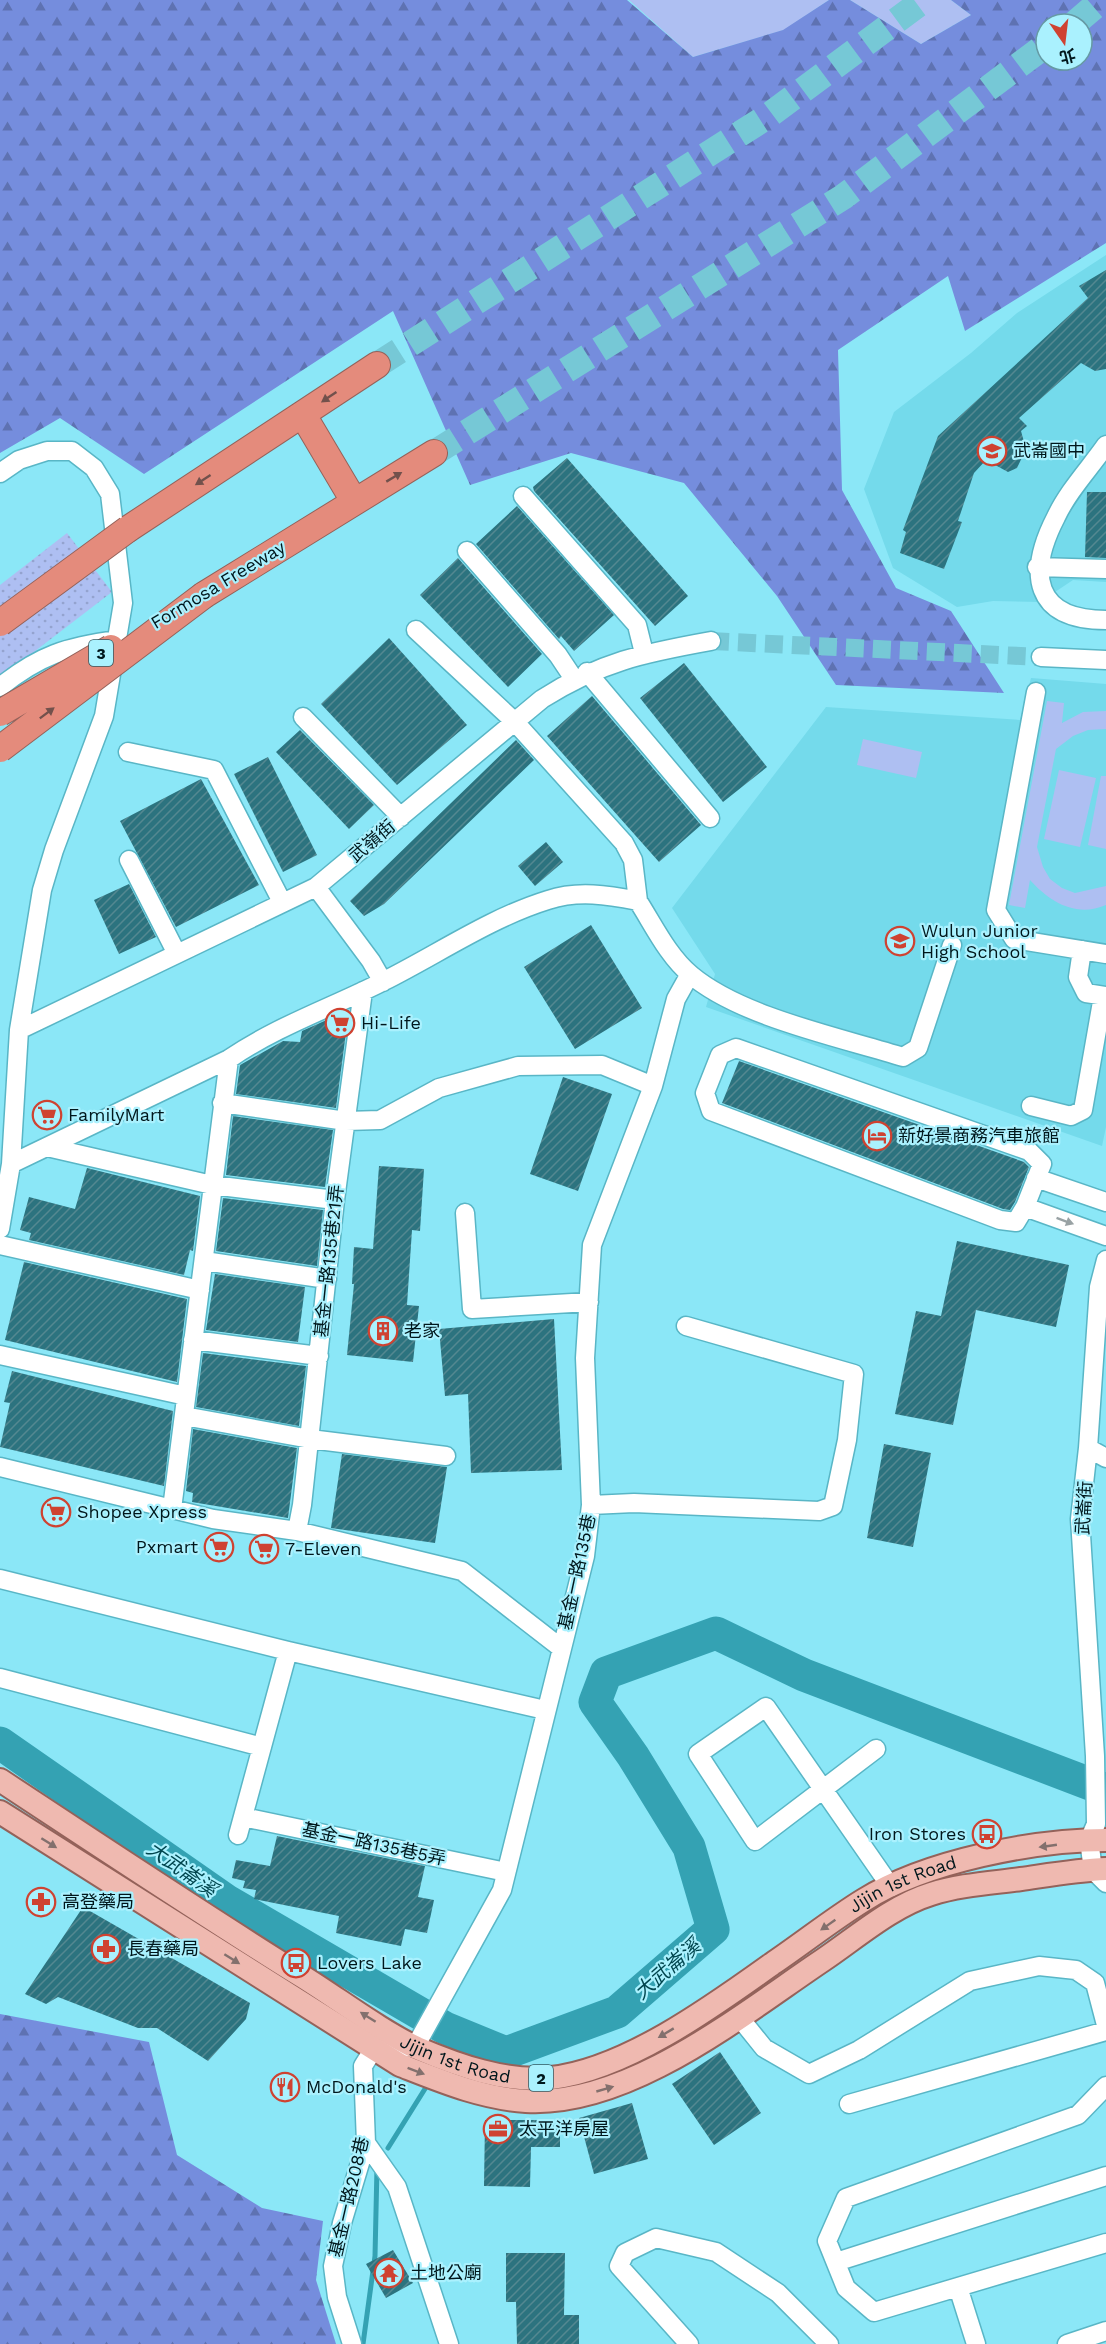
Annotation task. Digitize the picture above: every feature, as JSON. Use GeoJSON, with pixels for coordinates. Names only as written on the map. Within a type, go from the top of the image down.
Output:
{"type":"FeatureCollection","features":[{"type":"Feature","properties":{"kind":"highway"},"geometry":{"type":"LineString","coordinates":[[0,606],[128,529],[377,365]]}},
{"type":"Feature","properties":{"kind":"highway"},"geometry":{"type":"LineString","coordinates":[[303,415],[354,501]]}},
{"type":"Feature","properties":{"kind":"highway","name":"Formosa Freeway"},"geometry":{"type":"LineString","coordinates":[[0,713],[204,595],[434,453]]}},
{"type":"Feature","properties":{"kind":"highway"},"geometry":{"type":"LineString","coordinates":[[0,623],[128,529]]}},
{"type":"Feature","properties":{"kind":"highway"},"geometry":{"type":"LineString","coordinates":[[0,749],[204,595]]}},
{"type":"Feature","properties":{"kind":"main road","name":"Jijin 1st Road"},"geometry":{"type":"LineString","coordinates":[[0,1780],[238,1937],[420,2039],[465,2067],[521,2077],[550,2079],[602,2066],[642,2046],[723,1998],[866,1898],[945,1866],[988,1854],[1097,1835]]}},
{"type":"Feature","properties":{"kind":"main road","name":"Jijin 1st Road"},"geometry":{"type":"LineString","coordinates":[[0,1812],[400,2065],[466,2090],[524,2101],[552,2102],[610,2089],[656,2068],[739,2017],[889,1914],[930,1894],[986,1883],[1102,1874]]}},
{"type":"Feature","properties":{"kind":"street"},"geometry":{"type":"LineString","coordinates":[[1106,445],[1056,516],[1037,567],[1043,594],[1059,611],[1089,620],[1106,620]]}},
{"type":"Feature","properties":{"kind":"street"},"geometry":{"type":"LineString","coordinates":[[0,473],[19,460],[47,451],[72,451],[94,468],[110,494],[123,603],[104,716],[54,850],[42,890],[19,1030],[11,1164],[0,1229]]}},
{"type":"Feature","properties":{"kind":"street"},"geometry":{"type":"LineString","coordinates":[[524,496],[637,625],[644,652]]}},
{"type":"Feature","properties":{"kind":"street"},"geometry":{"type":"LineString","coordinates":[[467,551],[558,655],[710,818]]}},
{"type":"Feature","properties":{"kind":"street"},"geometry":{"type":"LineString","coordinates":[[1037,567],[1106,569]]}},
{"type":"Feature","properties":{"kind":"street"},"geometry":{"type":"LineString","coordinates":[[416,630],[514,722],[624,843],[633,860],[638,901],[674,958],[690,974],[717,993],[753,1010],[903,1057],[918,1048],[952,945]]}},
{"type":"Feature","properties":{"kind":"street"},"geometry":{"type":"LineString","coordinates":[[0,687],[23,669],[72,646],[117,640]]}},
{"type":"Feature","properties":{"kind":"street","name":"武嶺街"},"geometry":{"type":"LineString","coordinates":[[19,1030],[316,887],[542,699],[580,676],[644,652],[711,641]]}},
{"type":"Feature","properties":{"kind":"street"},"geometry":{"type":"LineString","coordinates":[[1041,657],[1106,660]]}},
{"type":"Feature","properties":{"kind":"street"},"geometry":{"type":"LineString","coordinates":[[1036,692],[996,910],[1014,939],[1106,954]]}},
{"type":"Feature","properties":{"kind":"street"},"geometry":{"type":"LineString","coordinates":[[303,717],[400,817]]}},
{"type":"Feature","properties":{"kind":"street"},"geometry":{"type":"LineString","coordinates":[[128,752],[214,770],[282,902]]}},
{"type":"Feature","properties":{"kind":"street"},"geometry":{"type":"LineString","coordinates":[[129,860],[177,954]]}},
{"type":"Feature","properties":{"kind":"street"},"geometry":{"type":"LineString","coordinates":[[316,887],[371,961],[382,982]]}},
{"type":"Feature","properties":{"kind":"street"},"geometry":{"type":"LineString","coordinates":[[11,1164],[229,1059],[253,1042],[382,982],[495,922],[548,900],[581,893],[638,901]]}},
{"type":"Feature","properties":{"kind":"street"},"geometry":{"type":"LineString","coordinates":[[1031,1106],[1071,1116],[1083,1110],[1105,996],[1086,993],[1078,977],[1082,950]]}},
{"type":"Feature","properties":{"kind":"street","name":"基金一路135巷"},"geometry":{"type":"LineString","coordinates":[[420,2039],[502,1890],[585,1556],[591,1505],[585,1358],[592,1245],[653,1086],[676,999],[690,974]]}},
{"type":"Feature","properties":{"kind":"street","name":"基金一路135巷21弄"},"geometry":{"type":"LineString","coordinates":[[297,1531],[310,1439],[335,1200],[363,991]]}},
{"type":"Feature","properties":{"kind":"street"},"geometry":{"type":"LineString","coordinates":[[736,1048],[1029,1151],[1042,1164],[1036,1178],[1025,1207],[1016,1222],[1000,1221],[711,1111],[705,1093],[720,1055],[736,1048]]}},
{"type":"Feature","properties":{"kind":"street"},"geometry":{"type":"LineString","coordinates":[[172,1509],[229,1059]]}},
{"type":"Feature","properties":{"kind":"street"},"geometry":{"type":"LineString","coordinates":[[222,1103],[346,1121],[380,1120],[439,1089],[518,1066],[602,1065],[653,1086]]}},
{"type":"Feature","properties":{"kind":"street"},"geometry":{"type":"LineString","coordinates":[[47,1147],[212,1185],[335,1200]]}},
{"type":"Feature","properties":{"kind":"street"},"geometry":{"type":"LineString","coordinates":[[1036,1178],[1106,1202]]}},
{"type":"Feature","properties":{"kind":"street"},"geometry":{"type":"LineString","coordinates":[[1025,1207],[1106,1236]]}},
{"type":"Feature","properties":{"kind":"street"},"geometry":{"type":"LineString","coordinates":[[465,1213],[472,1309],[589,1302]]}},
{"type":"Feature","properties":{"kind":"street"},"geometry":{"type":"LineString","coordinates":[[0,1245],[200,1290]]}},
{"type":"Feature","properties":{"kind":"street","name":"武崙街"},"geometry":{"type":"LineString","coordinates":[[1102,1874],[1097,1835],[1095,1756],[1080,1519],[1106,1260]]}},
{"type":"Feature","properties":{"kind":"street"},"geometry":{"type":"LineString","coordinates":[[204,1261],[327,1279]]}},
{"type":"Feature","properties":{"kind":"street"},"geometry":{"type":"LineString","coordinates":[[591,1505],[634,1503],[819,1511],[833,1506],[847,1440],[854,1374],[686,1326]]}},
{"type":"Feature","properties":{"kind":"street"},"geometry":{"type":"LineString","coordinates":[[194,1340],[319,1356]]}},
{"type":"Feature","properties":{"kind":"street"},"geometry":{"type":"LineString","coordinates":[[0,1354],[186,1396]]}},
{"type":"Feature","properties":{"kind":"street"},"geometry":{"type":"LineString","coordinates":[[184,1416],[310,1439],[446,1456]]}},
{"type":"Feature","properties":{"kind":"street"},"geometry":{"type":"LineString","coordinates":[[1088,1448],[1106,1458]]}},
{"type":"Feature","properties":{"kind":"street"},"geometry":{"type":"LineString","coordinates":[[0,1467],[213,1520],[297,1531],[462,1571],[561,1648]]}},
{"type":"Feature","properties":{"kind":"street"},"geometry":{"type":"LineString","coordinates":[[0,1579],[288,1651],[545,1710]]}},
{"type":"Feature","properties":{"kind":"street"},"geometry":{"type":"LineString","coordinates":[[238,1835],[288,1651]]}},
{"type":"Feature","properties":{"kind":"street"},"geometry":{"type":"LineString","coordinates":[[0,1678],[262,1747]]}},
{"type":"Feature","properties":{"kind":"street"},"geometry":{"type":"LineString","coordinates":[[876,1749],[825,1789],[755,1841],[698,1754],[766,1707],[825,1789],[891,1887]]}},
{"type":"Feature","properties":{"kind":"street","name":"基金一路135巷5弄"},"geometry":{"type":"LineString","coordinates":[[243,1816],[506,1872]]}},
{"type":"Feature","properties":{"kind":"street"},"geometry":{"type":"LineString","coordinates":[[739,2017],[764,2048],[809,2074],[859,2050],[970,1981],[1039,1966],[1076,1970],[1095,1983],[1106,2025]]}},
{"type":"Feature","properties":{"kind":"street"},"geometry":{"type":"LineString","coordinates":[[849,2104],[1106,2031]]}},
{"type":"Feature","properties":{"kind":"street"},"geometry":{"type":"LineString","coordinates":[[373,2050],[420,2039]]}},
{"type":"Feature","properties":{"kind":"street","name":"基金一路208巷"},"geometry":{"type":"LineString","coordinates":[[351,2344],[337,2297],[333,2266],[342,2223],[366,2143],[363,2066],[373,2050]]}},
{"type":"Feature","properties":{"kind":"street"},"geometry":{"type":"LineString","coordinates":[[1106,2086],[1078,2115],[846,2198],[827,2241],[846,2288],[874,2312],[1106,2243]]}},
{"type":"Feature","properties":{"kind":"street"},"geometry":{"type":"LineString","coordinates":[[366,2143],[397,2187],[449,2344]]}},
{"type":"Feature","properties":{"kind":"street"},"geometry":{"type":"LineString","coordinates":[[836,2262],[1106,2176]]}},
{"type":"Feature","properties":{"kind":"street"},"geometry":{"type":"LineString","coordinates":[[689,2344],[619,2266],[626,2253],[656,2238],[716,2252],[778,2293],[829,2344]]}},
{"type":"Feature","properties":{"kind":"street"},"geometry":{"type":"LineString","coordinates":[[958,2287],[976,2344]]}},
{"type":"Feature","properties":{"kind":"street"},"geometry":{"type":"LineString","coordinates":[[1067,2344],[1106,2331]]}},
{"type":"Feature","properties":{"kind":"shaded area"},"geometry":{"type":"Polygon","coordinates":[[[629,0],[829,0],[784,30],[693,57],[629,0]]]}},
{"type":"Feature","properties":{"kind":"shaded area"},"geometry":{"type":"Polygon","coordinates":[[[850,0],[951,0],[971,15],[921,44],[850,0]]]}},
{"type":"Feature","properties":{"kind":"shaded area","name":"武崙國中"},"geometry":{"type":"Polygon","coordinates":[[[1106,255],[1106,582],[1073,580],[1040,602],[993,601],[957,607],[893,568],[864,489],[894,412],[971,353],[1017,313],[1106,255]]]}},
{"type":"Feature","properties":{"kind":"shaded area"},"geometry":{"type":"Polygon","coordinates":[[[67,533],[112,592],[0,678],[0,585],[67,533]]]}},
{"type":"Feature","properties":{"kind":"shaded area","name":"Wulun Junior High School"},"geometry":{"type":"Polygon","coordinates":[[[1031,678],[1106,684],[1106,1127],[1102,1146],[706,1007],[715,974],[672,908],[826,707],[1020,720],[1031,678]]]}},
{"type":"Feature","properties":{"kind":"shaded area"},"geometry":{"type":"Polygon","coordinates":[[[1047,701],[1064,703],[1062,723],[1083,712],[1106,711],[1106,729],[1088,730],[1073,736],[1056,749],[1037,847],[1043,867],[1050,879],[1062,888],[1075,893],[1106,886],[1106,905],[1095,909],[1084,910],[1064,906],[1046,895],[1030,880],[1025,908],[1009,905],[1047,701]]]}},
{"type":"Feature","properties":{"kind":"shaded area"},"geometry":{"type":"Polygon","coordinates":[[[863,739],[922,752],[916,778],[857,765],[863,739]]]}},
{"type":"Feature","properties":{"kind":"shaded area"},"geometry":{"type":"Polygon","coordinates":[[[1059,770],[1096,778],[1080,847],[1044,839],[1059,770]]]}},
{"type":"Feature","properties":{"kind":"shaded area"},"geometry":{"type":"Polygon","coordinates":[[[1101,776],[1106,776],[1106,849],[1088,845],[1101,776]]]}},
{"type":"Feature","properties":{"kind":"green space"},"geometry":{"type":"Polygon","coordinates":[[[0,0],[627,0],[693,57],[783,30],[829,0],[850,0],[921,44],[971,15],[951,0],[1106,0],[1106,243],[965,331],[948,276],[838,350],[842,490],[896,588],[951,611],[1004,693],[836,685],[777,596],[684,483],[571,453],[470,485],[393,311],[144,474],[60,418],[0,453],[0,0]]]}},
{"type":"Feature","properties":{"kind":"green space"},"geometry":{"type":"Polygon","coordinates":[[[0,2014],[149,2042],[177,2155],[262,2208],[323,2221],[316,2280],[336,2344],[0,2344],[0,2014]]]}},
{"type":"Feature","properties":{"kind":"building"},"geometry":{"type":"Polygon","coordinates":[[[1106,270],[1106,369],[1095,371],[1081,363],[1019,418],[1027,426],[1021,431],[1026,449],[1017,468],[1008,472],[986,460],[974,473],[958,521],[962,522],[944,569],[900,553],[906,532],[903,530],[938,436],[1088,298],[1079,286],[1106,270]]]}},
{"type":"Feature","properties":{"kind":"building"},"geometry":{"type":"Polygon","coordinates":[[[567,458],[688,596],[655,626],[534,491],[533,487],[567,458]]]}},
{"type":"Feature","properties":{"kind":"building"},"geometry":{"type":"Polygon","coordinates":[[[1087,492],[1106,492],[1106,558],[1085,557],[1087,492]]]}},
{"type":"Feature","properties":{"kind":"building"},"geometry":{"type":"Polygon","coordinates":[[[517,506],[614,615],[574,651],[561,636],[559,639],[476,544],[517,506]]]}},
{"type":"Feature","properties":{"kind":"building"},"geometry":{"type":"Polygon","coordinates":[[[458,558],[542,654],[508,687],[420,595],[458,558]]]}},
{"type":"Feature","properties":{"kind":"building"},"geometry":{"type":"Polygon","coordinates":[[[389,638],[467,725],[397,785],[321,704],[389,638]]]}},
{"type":"Feature","properties":{"kind":"building"},"geometry":{"type":"Polygon","coordinates":[[[684,663],[767,767],[723,802],[640,698],[684,663]]]}},
{"type":"Feature","properties":{"kind":"building"},"geometry":{"type":"Polygon","coordinates":[[[592,696],[701,825],[659,862],[547,736],[592,696]]]}},
{"type":"Feature","properties":{"kind":"building"},"geometry":{"type":"Polygon","coordinates":[[[300,730],[374,805],[349,829],[276,752],[300,730]]]}},
{"type":"Feature","properties":{"kind":"building"},"geometry":{"type":"Polygon","coordinates":[[[516,740],[534,760],[384,904],[364,916],[350,901],[516,740]]]}},
{"type":"Feature","properties":{"kind":"building"},"geometry":{"type":"Polygon","coordinates":[[[268,757],[317,855],[283,872],[234,774],[268,757]]]}},
{"type":"Feature","properties":{"kind":"building"},"geometry":{"type":"Polygon","coordinates":[[[201,779],[259,885],[176,927],[120,821],[201,779]]]}},
{"type":"Feature","properties":{"kind":"building"},"geometry":{"type":"Polygon","coordinates":[[[546,842],[563,862],[535,886],[518,866],[546,842]]]}},
{"type":"Feature","properties":{"kind":"building"},"geometry":{"type":"Polygon","coordinates":[[[129,884],[156,937],[119,954],[94,900],[129,884]]]}},
{"type":"Feature","properties":{"kind":"building"},"geometry":{"type":"Polygon","coordinates":[[[591,925],[642,1008],[575,1049],[524,967],[591,925]]]}},
{"type":"Feature","properties":{"kind":"building"},"geometry":{"type":"Polygon","coordinates":[[[349,1010],[336,1108],[236,1094],[240,1065],[283,1041],[300,1042],[302,1031],[349,1010]]]}},
{"type":"Feature","properties":{"kind":"building","name":"新好景商務汽車旅館"},"geometry":{"type":"Polygon","coordinates":[[[739,1061],[1024,1162],[1029,1167],[1015,1202],[1010,1210],[1003,1209],[722,1103],[739,1061]]]}},
{"type":"Feature","properties":{"kind":"building"},"geometry":{"type":"Polygon","coordinates":[[[563,1077],[612,1094],[578,1191],[530,1174],[563,1077]]]}},
{"type":"Feature","properties":{"kind":"building"},"geometry":{"type":"Polygon","coordinates":[[[233,1116],[333,1130],[325,1187],[226,1175],[233,1116]]]}},
{"type":"Feature","properties":{"kind":"building"},"geometry":{"type":"Polygon","coordinates":[[[379,1166],[424,1169],[420,1231],[412,1230],[407,1305],[419,1306],[413,1362],[347,1355],[354,1284],[352,1284],[354,1247],[373,1249],[379,1166]]]}},
{"type":"Feature","properties":{"kind":"building"},"geometry":{"type":"Polygon","coordinates":[[[87,1168],[200,1196],[193,1251],[190,1250],[184,1275],[29,1240],[31,1233],[20,1230],[29,1197],[75,1209],[87,1168]]]}},
{"type":"Feature","properties":{"kind":"building"},"geometry":{"type":"Polygon","coordinates":[[[223,1198],[323,1210],[317,1266],[216,1251],[223,1198]]]}},
{"type":"Feature","properties":{"kind":"building"},"geometry":{"type":"Polygon","coordinates":[[[957,1241],[1069,1265],[1056,1327],[976,1310],[953,1425],[895,1414],[916,1311],[941,1316],[957,1241]]]}},
{"type":"Feature","properties":{"kind":"building"},"geometry":{"type":"Polygon","coordinates":[[[24,1262],[187,1299],[177,1382],[5,1340],[24,1262]]]}},
{"type":"Feature","properties":{"kind":"building"},"geometry":{"type":"Polygon","coordinates":[[[215,1274],[305,1287],[298,1342],[206,1330],[215,1274]]]}},
{"type":"Feature","properties":{"kind":"building"},"geometry":{"type":"Polygon","coordinates":[[[554,1319],[562,1470],[471,1473],[468,1394],[445,1396],[439,1329],[554,1319]]]}},
{"type":"Feature","properties":{"kind":"building"},"geometry":{"type":"Polygon","coordinates":[[[203,1353],[306,1366],[299,1426],[196,1407],[203,1353]]]}},
{"type":"Feature","properties":{"kind":"building"},"geometry":{"type":"Polygon","coordinates":[[[12,1371],[173,1411],[164,1486],[0,1447],[10,1403],[4,1402],[12,1371]]]}},
{"type":"Feature","properties":{"kind":"building"},"geometry":{"type":"Polygon","coordinates":[[[193,1429],[297,1448],[288,1518],[192,1502],[193,1493],[186,1491],[193,1429]]]}},
{"type":"Feature","properties":{"kind":"building"},"geometry":{"type":"Polygon","coordinates":[[[884,1444],[931,1453],[913,1547],[867,1538],[884,1444]]]}},
{"type":"Feature","properties":{"kind":"building"},"geometry":{"type":"Polygon","coordinates":[[[342,1454],[447,1467],[435,1543],[331,1528],[342,1454]]]}},
{"type":"Feature","properties":{"kind":"building"},"geometry":{"type":"Polygon","coordinates":[[[277,1836],[425,1866],[418,1897],[434,1900],[427,1933],[405,1929],[401,1946],[336,1933],[339,1916],[254,1899],[256,1890],[243,1888],[245,1881],[232,1878],[236,1860],[270,1866],[277,1836]]]}},
{"type":"Feature","properties":{"kind":"building"},"geometry":{"type":"Polygon","coordinates":[[[83,1907],[250,2003],[246,2019],[208,2061],[157,2028],[138,2028],[58,1997],[46,2004],[25,1994],[83,1907]]]}},
{"type":"Feature","properties":{"kind":"building"},"geometry":{"type":"Polygon","coordinates":[[[720,2052],[761,2113],[714,2145],[672,2084],[720,2052]]]}},
{"type":"Feature","properties":{"kind":"building"},"geometry":{"type":"Polygon","coordinates":[[[632,2103],[648,2159],[594,2174],[579,2118],[632,2103]]]}},
{"type":"Feature","properties":{"kind":"building"},"geometry":{"type":"Polygon","coordinates":[[[485,2120],[560,2120],[560,2147],[531,2147],[530,2187],[484,2186],[485,2120]]]}},
{"type":"Feature","properties":{"kind":"building","name":"土地公廟"},"geometry":{"type":"Polygon","coordinates":[[[393,2250],[413,2283],[386,2298],[366,2264],[393,2250]]]}},
{"type":"Feature","properties":{"kind":"building"},"geometry":{"type":"Polygon","coordinates":[[[506,2253],[565,2253],[564,2315],[579,2315],[579,2344],[517,2344],[516,2302],[506,2302],[506,2253]]]}},
{"type":"Feature","properties":{"kind":"waterway","name":"大武崙溪"},"geometry":{"type":"LineString","coordinates":[[0,1743],[227,1901],[445,2028],[506,2053],[617,2012],[713,1929],[689,1847],[633,1756],[595,1702],[606,1673],[716,1633],[804,1675],[1106,1790]]}},
{"type":"Feature","properties":{"kind":"waterway"},"geometry":{"type":"LineString","coordinates":[[454,2050],[464,2036]]}},
{"type":"Feature","properties":{"kind":"waterway"},"geometry":{"type":"LineString","coordinates":[[388,2148],[428,2084]]}},
{"type":"Feature","properties":{"kind":"waterway"},"geometry":{"type":"LineString","coordinates":[[363,2344],[375,2256],[377,2167]]}},
{"type":"Feature","properties":{"kind":"tunnel"},"geometry":{"type":"LineString","coordinates":[[377,365],[768,116],[924,0]]}},
{"type":"Feature","properties":{"kind":"tunnel"},"geometry":{"type":"LineString","coordinates":[[1088,12],[1102,0]]}},
{"type":"Feature","properties":{"kind":"tunnel"},"geometry":{"type":"LineString","coordinates":[[434,453],[843,197],[1034,54]]}},
{"type":"Feature","properties":{"kind":"tunnel"},"geometry":{"type":"LineString","coordinates":[[711,641],[1041,657]]}},
{"type":"Feature","properties":{"kind":"place","name":"武崙國中"},"geometry":{"type":"Point","coordinates":[992,451]}},
{"type":"Feature","properties":{"kind":"place","name":"Wulun Junior High School"},"geometry":{"type":"Point","coordinates":[900,941]}},
{"type":"Feature","properties":{"kind":"place","name":"Hi-Life"},"geometry":{"type":"Point","coordinates":[340,1023]}},
{"type":"Feature","properties":{"kind":"place","name":"FamilyMart"},"geometry":{"type":"Point","coordinates":[47,1115]}},
{"type":"Feature","properties":{"kind":"place","name":"新好景商務汽車旅館"},"geometry":{"type":"Point","coordinates":[877,1136]}},
{"type":"Feature","properties":{"kind":"place","name":"老家"},"geometry":{"type":"Point","coordinates":[383,1331]}},
{"type":"Feature","properties":{"kind":"place","name":"Shopee Xpress"},"geometry":{"type":"Point","coordinates":[56,1512]}},
{"type":"Feature","properties":{"kind":"place","name":"Pxmart"},"geometry":{"type":"Point","coordinates":[219,1547]}},
{"type":"Feature","properties":{"kind":"place","name":"7-Eleven"},"geometry":{"type":"Point","coordinates":[264,1549]}},
{"type":"Feature","properties":{"kind":"place","name":"Iron Stores"},"geometry":{"type":"Point","coordinates":[987,1834]}},
{"type":"Feature","properties":{"kind":"place","name":"高登藥局"},"geometry":{"type":"Point","coordinates":[41,1902]}},
{"type":"Feature","properties":{"kind":"place","name":"長春藥局"},"geometry":{"type":"Point","coordinates":[106,1949]}},
{"type":"Feature","properties":{"kind":"place","name":"Lovers Lake"},"geometry":{"type":"Point","coordinates":[296,1963]}},
{"type":"Feature","properties":{"kind":"place","name":"McDonald's"},"geometry":{"type":"Point","coordinates":[285,2087]}},
{"type":"Feature","properties":{"kind":"place","name":"太平洋房屋"},"geometry":{"type":"Point","coordinates":[498,2129]}},
{"type":"Feature","properties":{"kind":"place","name":"土地公廟"},"geometry":{"type":"Point","coordinates":[389,2273]}}]}
